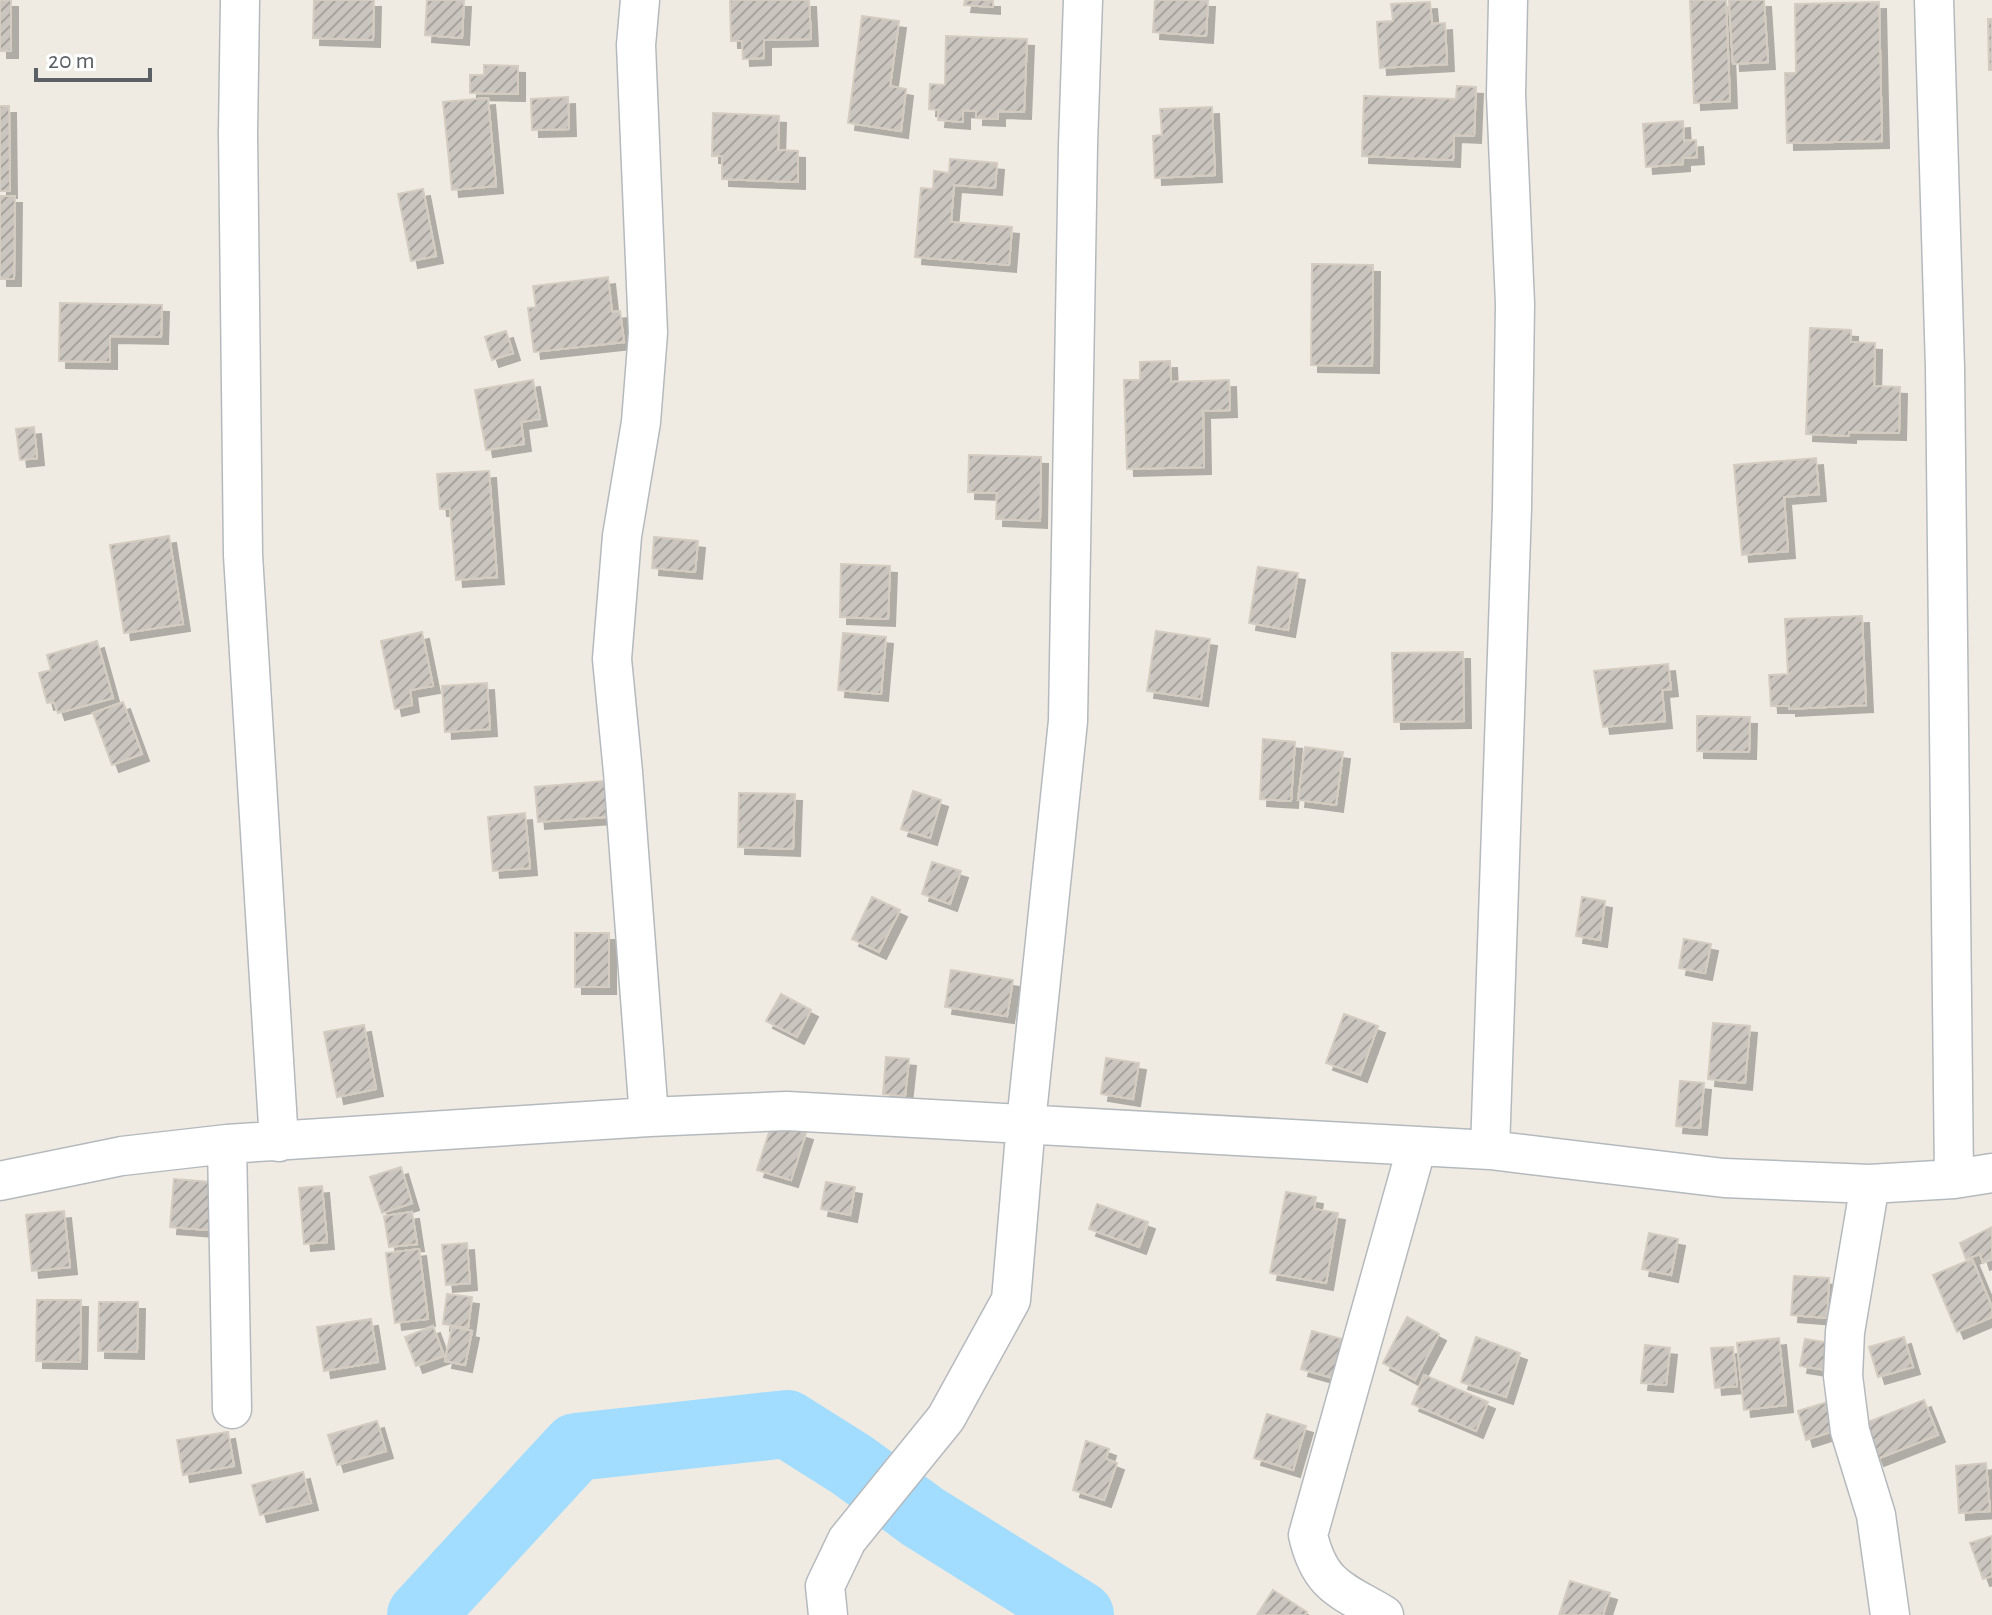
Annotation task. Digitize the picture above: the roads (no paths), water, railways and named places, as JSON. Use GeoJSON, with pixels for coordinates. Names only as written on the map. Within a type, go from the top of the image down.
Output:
{"type":"FeatureCollection","features":[{"type":"Feature","properties":{"kind":"street"},"geometry":{"type":"LineString","coordinates":[[240,0],[238,133],[243,555],[279,1142]]}},
{"type":"Feature","properties":{"kind":"street"},"geometry":{"type":"LineString","coordinates":[[640,0],[636,45],[648,333],[641,422],[622,536],[612,659],[649,1117]]}},
{"type":"Feature","properties":{"kind":"street"},"geometry":{"type":"LineString","coordinates":[[828,1615],[825,1586],[847,1540],[946,1418],[1011,1300],[1026,1123],[1068,721],[1083,0]]}},
{"type":"Feature","properties":{"kind":"street"},"geometry":{"type":"LineString","coordinates":[[1490,1150],[1512,508],[1515,304],[1506,95],[1508,0]]}},
{"type":"Feature","properties":{"kind":"street"},"geometry":{"type":"LineString","coordinates":[[1934,0],[1945,368],[1954,1179]]}},
{"type":"Feature","properties":{"kind":"street"},"geometry":{"type":"LineString","coordinates":[[0,1181],[122,1156],[227,1144],[787,1111],[1490,1150],[1724,1178],[1870,1184],[1954,1179],[1992,1173]]}},
{"type":"Feature","properties":{"kind":"street"},"geometry":{"type":"LineString","coordinates":[[227,1144],[232,1409]]}},
{"type":"Feature","properties":{"kind":"street"},"geometry":{"type":"LineString","coordinates":[[1384,1615],[1329,1582],[1313,1558],[1308,1535],[1417,1146]]}},
{"type":"Feature","properties":{"kind":"street"},"geometry":{"type":"LineString","coordinates":[[1870,1184],[1845,1332],[1843,1376],[1850,1431],[1876,1515],[1890,1615]]}},
{"type":"Feature","properties":{"kind":"waterway"},"geometry":{"type":"LineString","coordinates":[[421,1615],[576,1447],[787,1424],[852,1465],[923,1517],[1080,1615]]}}]}
